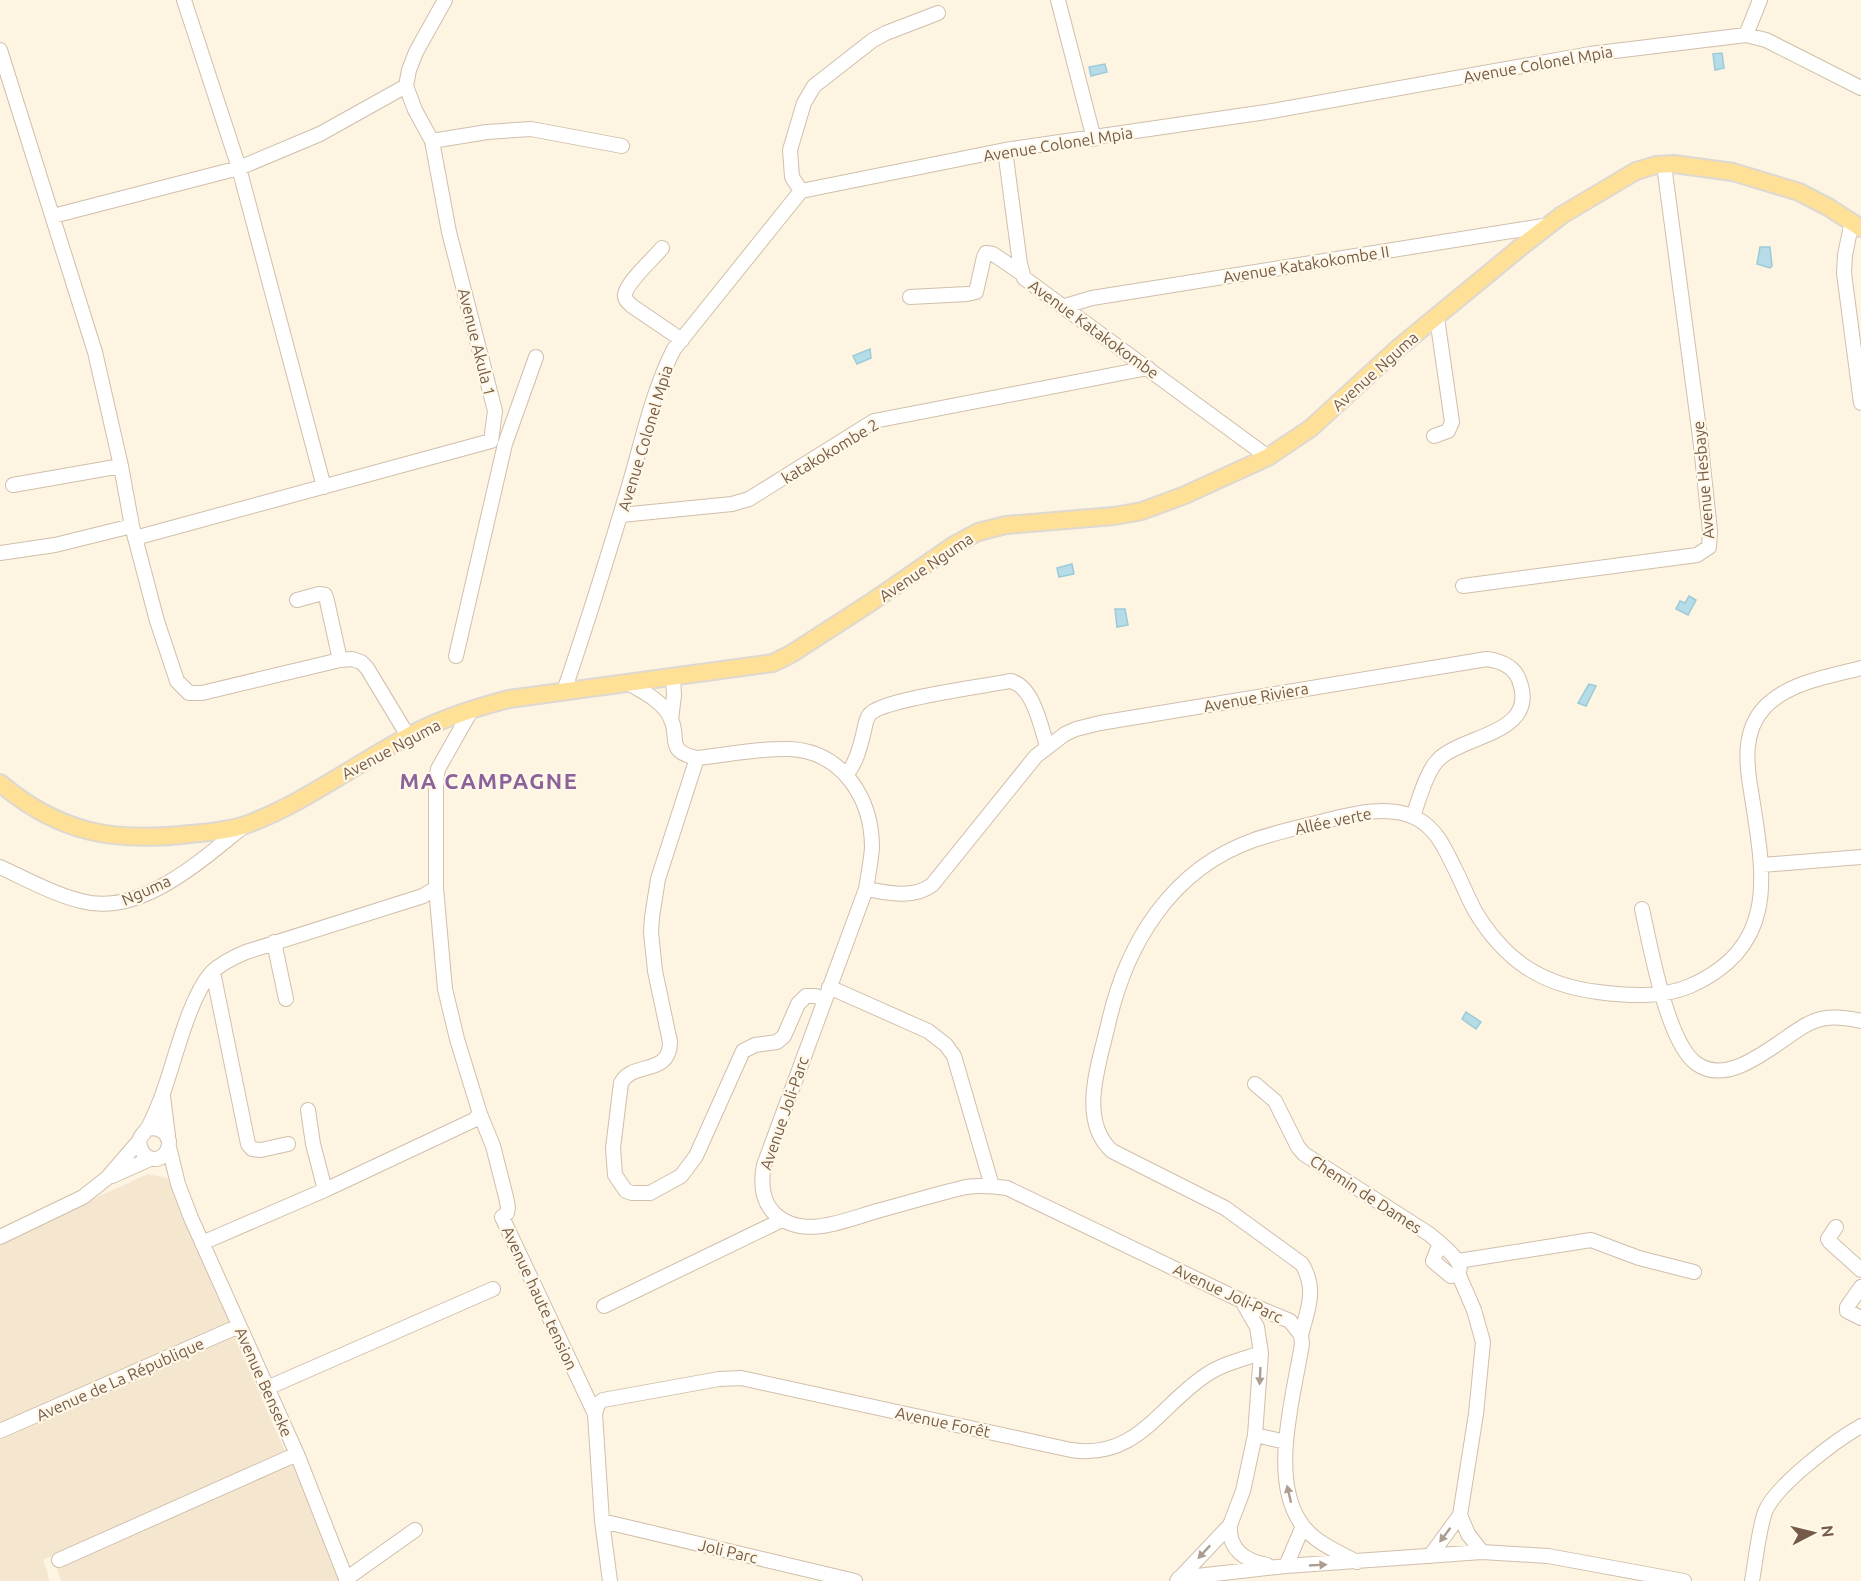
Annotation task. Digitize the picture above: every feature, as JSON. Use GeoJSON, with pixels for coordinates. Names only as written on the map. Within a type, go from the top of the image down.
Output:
{"type":"FeatureCollection","features":[{"type":"Feature","properties":{"kind":"main road","name":"Avenue Nguma"},"geometry":{"type":"LineString","coordinates":[[0,783],[18,798],[47,816],[68,825],[111,835],[158,838],[220,830],[247,824],[296,801],[408,736],[472,710],[509,699],[763,665],[781,660],[954,545],[978,532],[1006,525],[1114,516],[1142,511],[1185,495],[1268,457],[1311,428],[1397,349],[1562,215],[1623,178],[1647,167],[1664,165],[1707,167],[1778,185],[1799,192],[1856,225]]}},
{"type":"Feature","properties":{"kind":"street"},"geometry":{"type":"LineString","coordinates":[[184,0],[239,168],[324,487]]}},
{"type":"Feature","properties":{"kind":"street"},"geometry":{"type":"LineString","coordinates":[[52,216],[239,168],[320,134],[406,86],[416,52],[445,0]]}},
{"type":"Feature","properties":{"kind":"street"},"geometry":{"type":"LineString","coordinates":[[1058,0],[1094,139]]}},
{"type":"Feature","properties":{"kind":"street"},"geometry":{"type":"LineString","coordinates":[[1746,35],[1760,0]]}},
{"type":"Feature","properties":{"kind":"street"},"geometry":{"type":"LineString","coordinates":[[801,191],[792,177],[790,150],[804,103],[814,86],[873,40],[938,13]]}},
{"type":"Feature","properties":{"kind":"street","name":"Avenue Colonel Mpia"},"geometry":{"type":"LineString","coordinates":[[564,691],[621,515],[659,383],[674,349],[801,191],[1005,150],[1094,139],[1266,112],[1590,54],[1746,35],[1766,40],[1861,88]]}},
{"type":"Feature","properties":{"kind":"street"},"geometry":{"type":"LineString","coordinates":[[0,50],[95,352],[121,466],[133,532],[157,621],[177,681],[189,693],[202,693],[352,659],[361,662],[367,668],[408,736]]}},
{"type":"Feature","properties":{"kind":"street","name":"Avenue Akula 1"},"geometry":{"type":"LineString","coordinates":[[406,86],[415,110],[432,141],[449,232],[495,411],[490,441]]}},
{"type":"Feature","properties":{"kind":"street"},"geometry":{"type":"LineString","coordinates":[[432,141],[487,132],[531,129],[622,146]]}},
{"type":"Feature","properties":{"kind":"street","name":"Avenue Katakokombe"},"geometry":{"type":"LineString","coordinates":[[1005,150],[1021,273],[1027,282],[1065,306],[1268,457]]}},
{"type":"Feature","properties":{"kind":"street","name":"Avenue Hesbaye"},"geometry":{"type":"LineString","coordinates":[[1463,586],[1697,555],[1709,547],[1710,531],[1700,437],[1664,165]]}},
{"type":"Feature","properties":{"kind":"street","name":"Avenue Katakokombe II"},"geometry":{"type":"LineString","coordinates":[[1065,306],[1092,298],[1549,225]]}},
{"type":"Feature","properties":{"kind":"street"},"geometry":{"type":"LineString","coordinates":[[1856,225],[1845,255],[1844,273],[1861,404]]}},
{"type":"Feature","properties":{"kind":"street"},"geometry":{"type":"LineString","coordinates":[[662,248],[632,283],[625,294],[626,299],[632,306],[682,340]]}},
{"type":"Feature","properties":{"kind":"street"},"geometry":{"type":"LineString","coordinates":[[910,297],[976,292],[986,254],[993,254],[1021,273]]}},
{"type":"Feature","properties":{"kind":"street"},"geometry":{"type":"LineString","coordinates":[[1434,436],[1448,431],[1452,422],[1437,318]]}},
{"type":"Feature","properties":{"kind":"street"},"geometry":{"type":"LineString","coordinates":[[456,656],[505,444],[536,357]]}},
{"type":"Feature","properties":{"kind":"street","name":"katakokombe 2"},"geometry":{"type":"LineString","coordinates":[[621,515],[732,504],[749,499],[874,421],[1148,368]]}},
{"type":"Feature","properties":{"kind":"street"},"geometry":{"type":"LineString","coordinates":[[0,553],[133,532],[324,487],[490,441],[505,444]]}},
{"type":"Feature","properties":{"kind":"street"},"geometry":{"type":"LineString","coordinates":[[13,485],[121,466]]}},
{"type":"Feature","properties":{"kind":"street"},"geometry":{"type":"LineString","coordinates":[[297,600],[319,594],[325,595],[340,660]]}},
{"type":"Feature","properties":{"kind":"street","name":"Avenue Riviera"},"geometry":{"type":"LineString","coordinates":[[866,889],[895,894],[914,894],[932,885],[1036,756],[1047,746],[1076,729],[1100,723],[1487,659],[1495,660],[1511,668],[1520,681],[1523,694],[1522,704],[1517,714],[1502,728],[1442,756],[1431,771],[1413,816]]}},
{"type":"Feature","properties":{"kind":"street"},"geometry":{"type":"LineString","coordinates":[[1413,816],[1431,827],[1442,842],[1474,910],[1497,941],[1521,964],[1549,981],[1578,990],[1622,995],[1662,994],[1687,987],[1707,977],[1727,962],[1742,946],[1755,922],[1762,896],[1762,865],[1747,766],[1747,746],[1756,719],[1773,700],[1792,688],[1861,668]]}},
{"type":"Feature","properties":{"kind":"street"},"geometry":{"type":"LineString","coordinates":[[674,676],[671,720],[676,747],[686,755],[697,759],[658,879],[652,917],[651,932],[655,971],[670,1042],[669,1053],[661,1063],[630,1074],[621,1083],[613,1148],[615,1175],[626,1191],[632,1193],[650,1193],[681,1176],[696,1156],[743,1051],[755,1045],[777,1042],[784,1036],[798,1004],[806,996],[827,993],[928,1031],[946,1045],[954,1056],[992,1186]]}},
{"type":"Feature","properties":{"kind":"street"},"geometry":{"type":"LineString","coordinates":[[847,774],[858,755],[867,719],[877,709],[909,700],[1010,681],[1023,687],[1030,696],[1047,746]]}},
{"type":"Feature","properties":{"kind":"street"},"geometry":{"type":"LineString","coordinates":[[628,683],[657,701],[671,720]]}},
{"type":"Feature","properties":{"kind":"street","name":"Avenue haute tension"},"geometry":{"type":"LineString","coordinates":[[472,710],[438,769],[436,780],[436,888],[447,1002],[507,1197],[507,1213],[502,1217],[596,1409]]}},
{"type":"Feature","properties":{"kind":"street","name":"Avenue Joli-Parc"},"geometry":{"type":"LineString","coordinates":[[697,759],[790,749],[812,753],[829,761],[847,774],[864,803],[870,831],[872,848],[866,889],[763,1171],[764,1195],[771,1210],[782,1221],[804,1227],[828,1225],[965,1188],[992,1186],[1022,1194],[1242,1301],[1290,1321],[1301,1335]]}},
{"type":"Feature","properties":{"kind":"street","name":"Allée verte"},"geometry":{"type":"LineString","coordinates":[[1303,1526],[1295,1514],[1288,1491],[1286,1442],[1302,1344],[1301,1335],[1310,1304],[1309,1276],[1302,1264],[1225,1208],[1112,1151],[1101,1139],[1095,1120],[1094,1106],[1102,1051],[1114,994],[1128,960],[1159,909],[1173,892],[1198,870],[1219,856],[1252,841],[1308,825],[1369,812],[1402,813],[1413,816]]}},
{"type":"Feature","properties":{"kind":"street","name":"Nguma"},"geometry":{"type":"LineString","coordinates":[[0,867],[82,902],[110,905],[138,897],[190,869],[247,824]]}},
{"type":"Feature","properties":{"kind":"street"},"geometry":{"type":"LineString","coordinates":[[1762,865],[1861,857]]}},
{"type":"Feature","properties":{"kind":"street"},"geometry":{"type":"LineString","coordinates":[[0,1237],[71,1204],[107,1178],[139,1141],[163,1094],[198,996],[213,972],[240,954],[423,896],[436,888]]}},
{"type":"Feature","properties":{"kind":"street"},"geometry":{"type":"LineString","coordinates":[[1641,909],[1662,994],[1675,1032],[1696,1064],[1714,1070],[1729,1070],[1749,1062],[1816,1020],[1831,1016],[1861,1021]]}},
{"type":"Feature","properties":{"kind":"street"},"geometry":{"type":"LineString","coordinates":[[274,942],[286,999]]}},
{"type":"Feature","properties":{"kind":"street"},"geometry":{"type":"LineString","coordinates":[[213,972],[248,1144],[252,1149],[288,1144]]}},
{"type":"Feature","properties":{"kind":"street","name":"Chemin de Dames"},"geometry":{"type":"LineString","coordinates":[[1255,1084],[1275,1101],[1298,1148],[1304,1154],[1440,1243],[1433,1261],[1451,1276],[1458,1267]]}},
{"type":"Feature","properties":{"kind":"street"},"geometry":{"type":"LineString","coordinates":[[163,1094],[168,1141],[177,1184]]}},
{"type":"Feature","properties":{"kind":"street"},"geometry":{"type":"LineString","coordinates":[[202,1243],[326,1190],[474,1120],[479,1109]]}},
{"type":"Feature","properties":{"kind":"street"},"geometry":{"type":"LineString","coordinates":[[308,1110],[313,1144],[326,1190]]}},
{"type":"Feature","properties":{"kind":"street"},"geometry":{"type":"LineString","coordinates":[[107,1178],[165,1154],[168,1141],[161,1130],[147,1129]]}},
{"type":"Feature","properties":{"kind":"street"},"geometry":{"type":"LineString","coordinates":[[139,1141],[139,1149],[143,1155],[154,1159],[177,1184]]}},
{"type":"Feature","properties":{"kind":"street","name":"Avenue Benseke"},"geometry":{"type":"LineString","coordinates":[[177,1184],[297,1454],[346,1580]]}},
{"type":"Feature","properties":{"kind":"street"},"geometry":{"type":"LineString","coordinates":[[604,1306],[782,1221]]}},
{"type":"Feature","properties":{"kind":"street"},"geometry":{"type":"LineString","coordinates":[[1836,1227],[1828,1239],[1861,1270]]}},
{"type":"Feature","properties":{"kind":"street"},"geometry":{"type":"LineString","coordinates":[[1430,1556],[1460,1515],[1476,1414],[1483,1336],[1458,1267],[1591,1240],[1639,1258],[1694,1272]]}},
{"type":"Feature","properties":{"kind":"street"},"geometry":{"type":"LineString","coordinates":[[1861,1287],[1847,1307],[1847,1311],[1861,1318]]}},
{"type":"Feature","properties":{"kind":"street"},"geometry":{"type":"LineString","coordinates":[[267,1388],[493,1289]]}},
{"type":"Feature","properties":{"kind":"street"},"geometry":{"type":"LineString","coordinates":[[1178,1580],[1230,1525],[1243,1491],[1255,1435],[1261,1353],[1257,1327],[1242,1301]]}},
{"type":"Feature","properties":{"kind":"street","name":"Avenue de La République"},"geometry":{"type":"LineString","coordinates":[[0,1431],[239,1326]]}},
{"type":"Feature","properties":{"kind":"street","name":"Avenue Forêt"},"geometry":{"type":"LineString","coordinates":[[596,1409],[603,1400],[719,1379],[741,1378],[1060,1448],[1093,1452],[1114,1448],[1141,1433],[1208,1373],[1261,1353]]}},
{"type":"Feature","properties":{"kind":"street"},"geometry":{"type":"LineString","coordinates":[[596,1409],[602,1521],[610,1581]]}},
{"type":"Feature","properties":{"kind":"street"},"geometry":{"type":"LineString","coordinates":[[1752,1581],[1763,1523],[1770,1504],[1819,1455],[1861,1426]]}},
{"type":"Feature","properties":{"kind":"street"},"geometry":{"type":"LineString","coordinates":[[1255,1435],[1286,1442]]}},
{"type":"Feature","properties":{"kind":"street"},"geometry":{"type":"LineString","coordinates":[[59,1560],[297,1454]]}},
{"type":"Feature","properties":{"kind":"street"},"geometry":{"type":"LineString","coordinates":[[1460,1515],[1468,1533],[1482,1552]]}},
{"type":"Feature","properties":{"kind":"street","name":"Joli Parc"},"geometry":{"type":"LineString","coordinates":[[602,1521],[824,1578],[855,1581]]}},
{"type":"Feature","properties":{"kind":"street"},"geometry":{"type":"LineString","coordinates":[[1230,1525],[1232,1543],[1243,1557],[1276,1571]]}},
{"type":"Feature","properties":{"kind":"street"},"geometry":{"type":"LineString","coordinates":[[1276,1571],[1303,1526],[1321,1542],[1357,1562]]}},
{"type":"Feature","properties":{"kind":"street"},"geometry":{"type":"LineString","coordinates":[[346,1580],[415,1530]]}},
{"type":"Feature","properties":{"kind":"street"},"geometry":{"type":"LineString","coordinates":[[1178,1580],[1482,1552],[1548,1556],[1616,1575],[1684,1581]]}},
{"type":"Feature","properties":{"kind":"shaded area"},"geometry":{"type":"Polygon","coordinates":[[[148,1174],[167,1178],[231,1322],[0,1424],[0,1241],[148,1174]]]}},
{"type":"Feature","properties":{"kind":"shaded area"},"geometry":{"type":"Polygon","coordinates":[[[234,1336],[285,1451],[43,1560],[49,1581],[0,1581],[0,1440],[234,1336]]]}},
{"type":"Feature","properties":{"kind":"shaded area"},"geometry":{"type":"Polygon","coordinates":[[[292,1464],[345,1581],[61,1581],[57,1569],[292,1464]]]}},
{"type":"Feature","properties":{"kind":"water"},"geometry":{"type":"Polygon","coordinates":[[[1722,53],[1724,68],[1715,70],[1713,54],[1722,53]]]}},
{"type":"Feature","properties":{"kind":"water"},"geometry":{"type":"Polygon","coordinates":[[[1105,64],[1107,72],[1091,76],[1089,67],[1105,64]]]}},
{"type":"Feature","properties":{"kind":"water"},"geometry":{"type":"Polygon","coordinates":[[[1760,247],[1770,247],[1772,266],[1770,268],[1757,264],[1760,247]]]}},
{"type":"Feature","properties":{"kind":"water"},"geometry":{"type":"Polygon","coordinates":[[[870,349],[871,358],[857,364],[853,356],[870,349]]]}},
{"type":"Feature","properties":{"kind":"water"},"geometry":{"type":"Polygon","coordinates":[[[1072,564],[1074,574],[1059,577],[1057,568],[1072,564]]]}},
{"type":"Feature","properties":{"kind":"water"},"geometry":{"type":"Polygon","coordinates":[[[1689,596],[1696,600],[1688,615],[1676,609],[1680,601],[1685,603],[1689,596]]]}},
{"type":"Feature","properties":{"kind":"water"},"geometry":{"type":"Polygon","coordinates":[[[1115,609],[1125,609],[1128,625],[1117,627],[1115,609]]]}},
{"type":"Feature","properties":{"kind":"water"},"geometry":{"type":"Polygon","coordinates":[[[1589,684],[1596,686],[1586,706],[1578,703],[1589,684]]]}},
{"type":"Feature","properties":{"kind":"water"},"geometry":{"type":"Polygon","coordinates":[[[1466,1012],[1481,1022],[1476,1029],[1462,1019],[1466,1012]]]}},
{"type":"Feature","properties":{"kind":"district","name":"MA CAMPAGNE"},"geometry":{"type":"Point","coordinates":[489,780]}}]}
